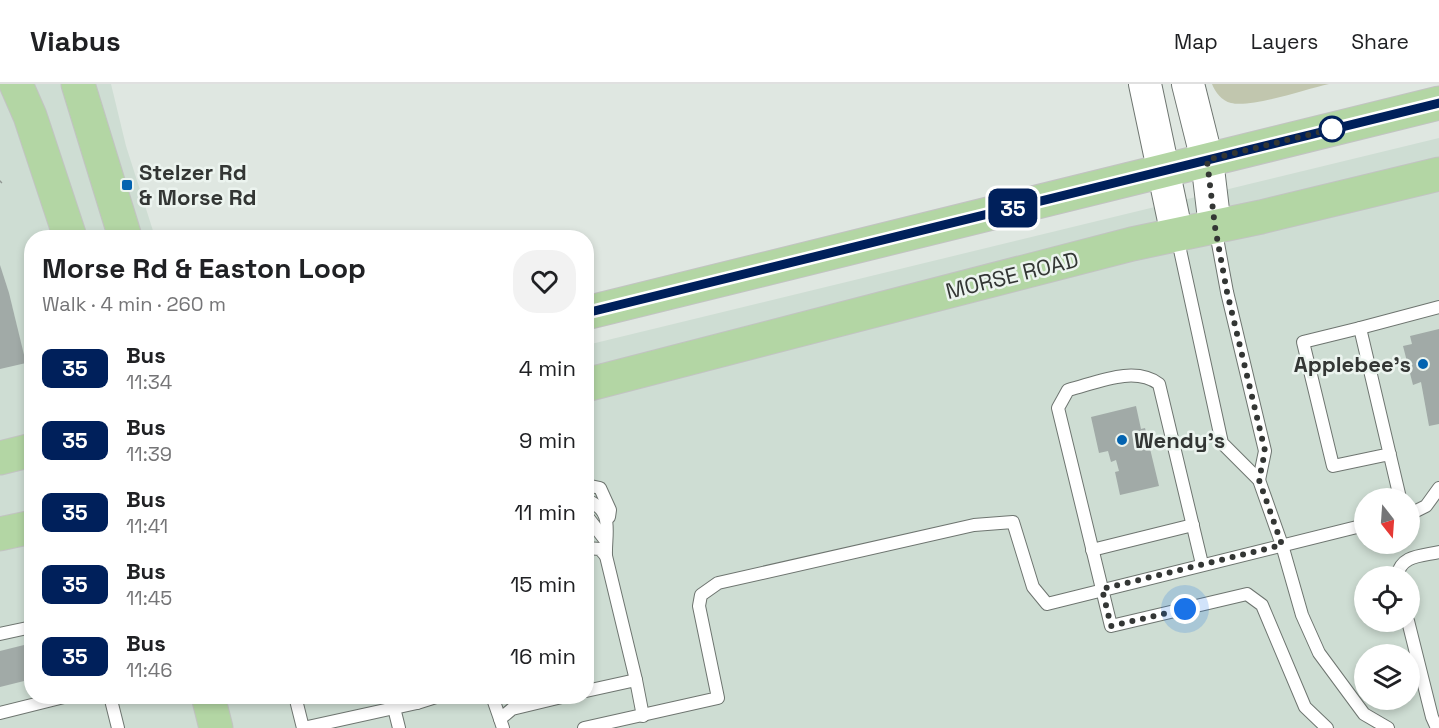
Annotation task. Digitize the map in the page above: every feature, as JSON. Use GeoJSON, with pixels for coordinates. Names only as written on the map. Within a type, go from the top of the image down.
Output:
{"type":"FeatureCollection","features":[{"type":"Feature","properties":{"kind":"main road"},"geometry":{"type":"LineString","coordinates":[[16,84],[30,116],[67,230]]}},
{"type":"Feature","properties":{"kind":"main road"},"geometry":{"type":"LineString","coordinates":[[62,84],[92,131]]}},
{"type":"Feature","properties":{"kind":"main road"},"geometry":{"type":"LineString","coordinates":[[78,84],[123,230]]}},
{"type":"Feature","properties":{"kind":"main road"},"geometry":{"type":"LineString","coordinates":[[594,311],[1439,103]]}},
{"type":"Feature","properties":{"kind":"main road","name":"MORSE ROAD"},"geometry":{"type":"LineString","coordinates":[[594,383],[1177,235],[1439,174]]}},
{"type":"Feature","properties":{"kind":"main road"},"geometry":{"type":"LineString","coordinates":[[0,458],[24,452]]}},
{"type":"Feature","properties":{"kind":"main road"},"geometry":{"type":"LineString","coordinates":[[0,534],[24,529]]}},
{"type":"Feature","properties":{"kind":"main road"},"geometry":{"type":"LineString","coordinates":[[210,704],[216,728]]}},
{"type":"Feature","properties":{"kind":"street"},"geometry":{"type":"LineString","coordinates":[[1145,84],[1177,235]]}},
{"type":"Feature","properties":{"kind":"street"},"geometry":{"type":"LineString","coordinates":[[1188,84],[1207,160],[1215,227]]}},
{"type":"Feature","properties":{"kind":"lane"},"geometry":{"type":"LineString","coordinates":[[1215,227],[1227,292],[1265,451],[1259,480]]}},
{"type":"Feature","properties":{"kind":"lane"},"geometry":{"type":"LineString","coordinates":[[1177,235],[1189,300],[1222,443],[1259,480],[1282,545],[1302,615],[1319,654],[1364,714],[1388,728]]}},
{"type":"Feature","properties":{"kind":"lane"},"geometry":{"type":"LineString","coordinates":[[1390,454],[1333,466],[1303,342],[1439,308]]}},
{"type":"Feature","properties":{"kind":"lane"},"geometry":{"type":"LineString","coordinates":[[1360,328],[1398,488]]}},
{"type":"Feature","properties":{"kind":"lane"},"geometry":{"type":"LineString","coordinates":[[1203,564],[1159,384],[1148,376],[1122,375],[1068,390],[1058,408],[1111,626],[1247,594],[1262,605],[1305,706],[1327,728]]}},
{"type":"Feature","properties":{"kind":"lane"},"geometry":{"type":"LineString","coordinates":[[594,487],[600,488],[610,510],[606,556],[643,716]]}},
{"type":"Feature","properties":{"kind":"lane"},"geometry":{"type":"LineString","coordinates":[[1437,490],[1439,507]]}},
{"type":"Feature","properties":{"kind":"lane"},"geometry":{"type":"LineString","coordinates":[[1420,509],[1426,506],[1437,490]]}},
{"type":"Feature","properties":{"kind":"lane"},"geometry":{"type":"LineString","coordinates":[[594,504],[601,508],[608,521]]}},
{"type":"Feature","properties":{"kind":"lane"},"geometry":{"type":"LineString","coordinates":[[584,728],[718,698],[699,606],[701,595],[718,583],[974,525],[1013,522],[1033,587],[1047,604],[1354,528]]}},
{"type":"Feature","properties":{"kind":"lane"},"geometry":{"type":"LineString","coordinates":[[594,525],[606,541]]}},
{"type":"Feature","properties":{"kind":"lane"},"geometry":{"type":"LineString","coordinates":[[1092,550],[1193,525]]}},
{"type":"Feature","properties":{"kind":"lane"},"geometry":{"type":"LineString","coordinates":[[594,549],[600,549],[606,556]]}},
{"type":"Feature","properties":{"kind":"lane"},"geometry":{"type":"LineString","coordinates":[[1399,566],[1407,559],[1439,552]]}},
{"type":"Feature","properties":{"kind":"lane"},"geometry":{"type":"LineString","coordinates":[[0,634],[24,629]]}},
{"type":"Feature","properties":{"kind":"lane"},"geometry":{"type":"LineString","coordinates":[[1411,632],[1432,717],[1437,728]]}},
{"type":"Feature","properties":{"kind":"lane"},"geometry":{"type":"LineString","coordinates":[[594,689],[636,680]]}},
{"type":"Feature","properties":{"kind":"lane"},"geometry":{"type":"LineString","coordinates":[[0,713],[36,704]]}},
{"type":"Feature","properties":{"kind":"lane"},"geometry":{"type":"LineString","coordinates":[[112,704],[118,728]]}},
{"type":"Feature","properties":{"kind":"lane"},"geometry":{"type":"LineString","coordinates":[[297,704],[303,728],[404,704]]}},
{"type":"Feature","properties":{"kind":"lane"},"geometry":{"type":"LineString","coordinates":[[495,704],[502,724]]}},
{"type":"Feature","properties":{"kind":"lane"},"geometry":{"type":"LineString","coordinates":[[502,724],[512,709],[533,704]]}},
{"type":"Feature","properties":{"kind":"lane"},"geometry":{"type":"LineString","coordinates":[[394,708],[399,728]]}},
{"type":"Feature","properties":{"kind":"shaded area"},"geometry":{"type":"Polygon","coordinates":[[[0,84],[111,84],[126,146],[153,230],[24,230],[24,704],[594,704],[594,343],[1439,138],[1439,728],[0,728],[0,84]]]}},
{"type":"Feature","properties":{"kind":"green space"},"geometry":{"type":"Polygon","coordinates":[[[1212,84],[1329,84],[1265,101],[1240,104],[1225,100],[1212,84]]]}},
{"type":"Feature","properties":{"kind":"building"},"geometry":{"type":"Polygon","coordinates":[[[0,265],[9,293],[24,355],[24,363],[0,369],[0,265]]]}},
{"type":"Feature","properties":{"kind":"building","name":"Applebee's"},"geometry":{"type":"Polygon","coordinates":[[[1439,329],[1439,424],[1429,426],[1421,382],[1413,385],[1403,346],[1412,344],[1410,336],[1439,329]]]}},
{"type":"Feature","properties":{"kind":"building","name":"Wendy's"},"geometry":{"type":"Polygon","coordinates":[[[1136,406],[1141,429],[1145,428],[1159,486],[1120,495],[1115,472],[1119,471],[1116,460],[1111,462],[1108,451],[1099,453],[1091,417],[1136,406]]]}},
{"type":"Feature","properties":{"kind":"building"},"geometry":{"type":"Polygon","coordinates":[[[24,645],[24,681],[0,687],[0,651],[24,645]]]}},
{"type":"Feature","properties":{"kind":"bus line","name":"35"},"geometry":{"type":"LineString","coordinates":[[594,311],[1439,103]]}},
{"type":"Feature","properties":{"kind":"place","name":"Stelzer Rd & Morse Rd"},"geometry":{"type":"Point","coordinates":[127,185]}},
{"type":"Feature","properties":{"kind":"place","name":"Applebee's"},"geometry":{"type":"Point","coordinates":[1423,364]}},
{"type":"Feature","properties":{"kind":"place","name":"Wendy's"},"geometry":{"type":"Point","coordinates":[1122,440]}},
{"type":"Feature","properties":{"kind":"route"},"geometry":{"type":"LineString","coordinates":[[1185,609],[1111,626],[1102,589],[1282,545],[1259,480],[1265,451],[1227,292],[1215,227],[1207,160],[1332,129]]}}]}
